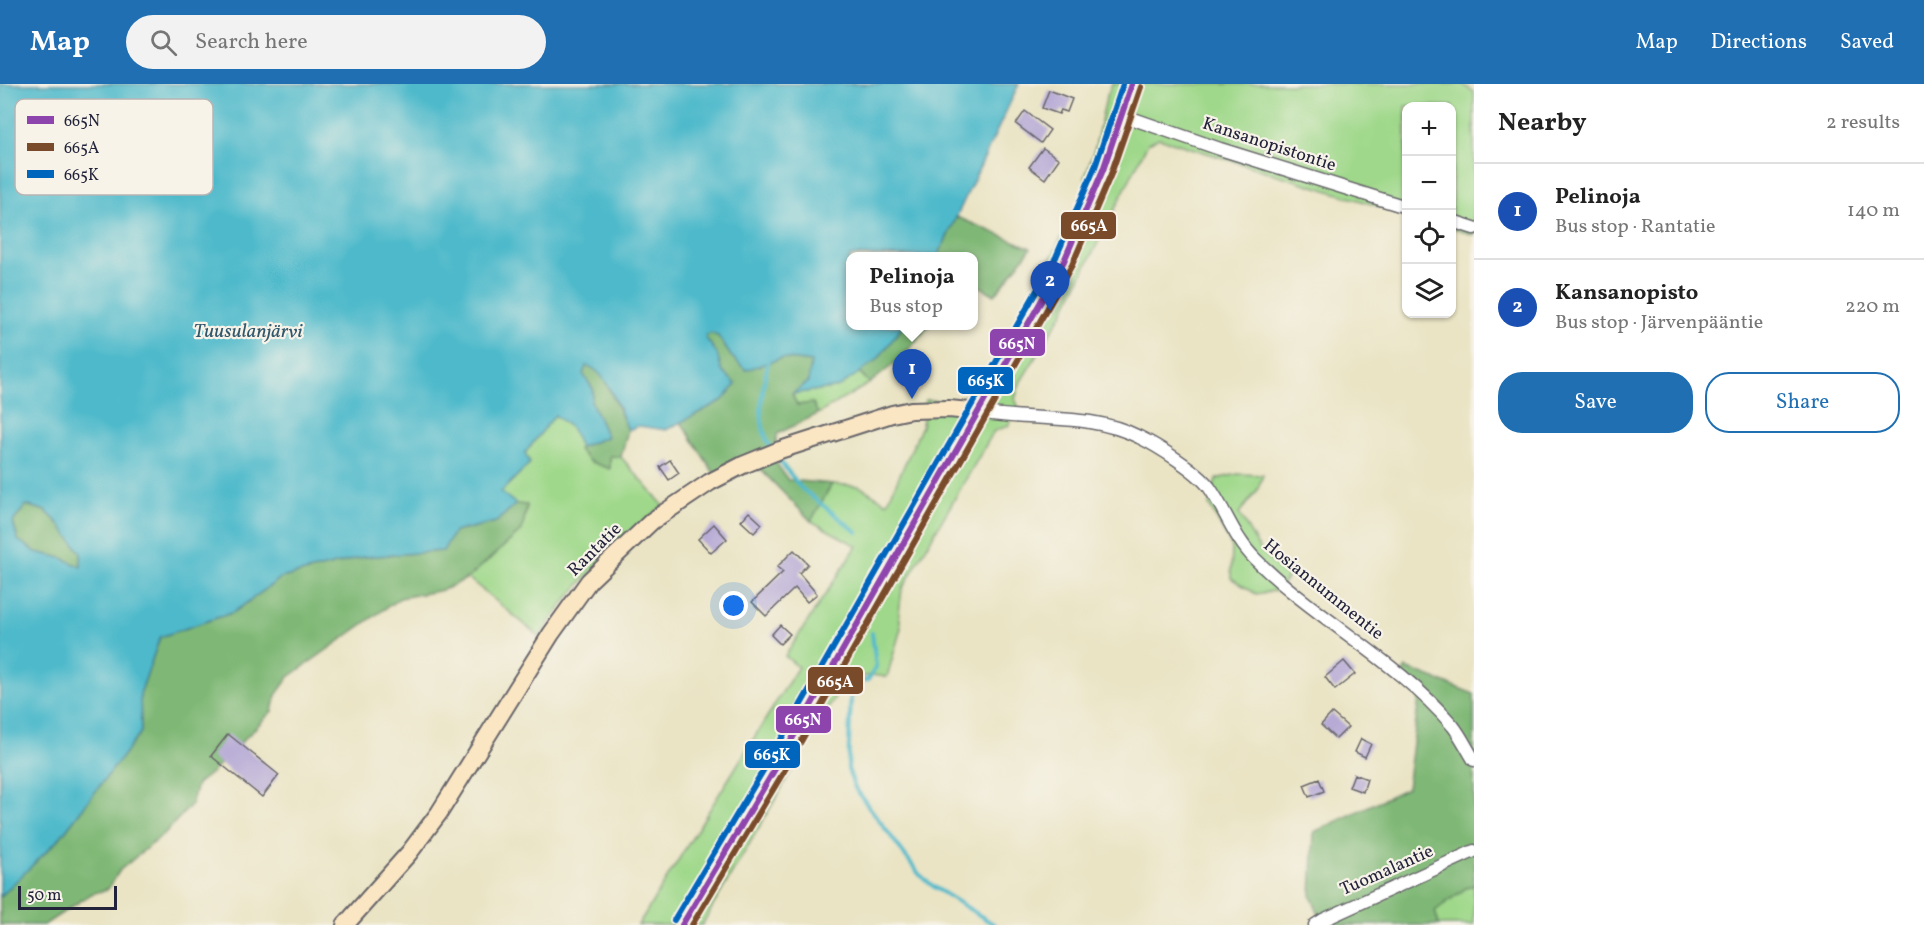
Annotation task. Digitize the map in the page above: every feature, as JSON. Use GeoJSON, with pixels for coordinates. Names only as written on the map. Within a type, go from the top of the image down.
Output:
{"type":"FeatureCollection","features":[{"type":"Feature","properties":{"kind":"main road"},"geometry":{"type":"LineString","coordinates":[[682,925],[775,769],[1064,261],[1103,170],[1132,84]]}},
{"type":"Feature","properties":{"kind":"main road","name":"Rantatie"},"geometry":{"type":"LineString","coordinates":[[345,925],[409,853],[438,813],[551,634],[589,581],[652,521],[710,482],[780,450],[911,410],[949,409],[979,412]]}},
{"type":"Feature","properties":{"kind":"street","name":"Kansanopistontie"},"geometry":{"type":"LineString","coordinates":[[1122,115],[1220,149],[1402,205]]}},
{"type":"Feature","properties":{"kind":"street"},"geometry":{"type":"LineString","coordinates":[[1456,221],[1474,228]]}},
{"type":"Feature","properties":{"kind":"street","name":"Hosiannummentie"},"geometry":{"type":"LineString","coordinates":[[979,412],[999,416],[1100,423],[1137,436],[1180,463],[1208,485],[1231,528],[1254,558],[1303,600],[1409,681],[1454,727],[1474,760]]}},
{"type":"Feature","properties":{"kind":"street","name":"Tuomalantie"},"geometry":{"type":"LineString","coordinates":[[1316,925],[1474,851]]}},
{"type":"Feature","properties":{"kind":"green space"},"geometry":{"type":"Polygon","coordinates":[[[1112,84],[1462,84],[1474,92],[1474,235],[1456,229],[1456,102],[1402,102],[1402,214],[1159,138],[1148,143],[1061,316],[1021,381],[1015,399],[1018,406],[1008,426],[994,431],[902,589],[899,613],[901,628],[887,677],[871,675],[851,679],[836,695],[702,925],[638,925],[798,667],[785,656],[857,546],[811,521],[832,484],[859,486],[887,503],[922,426],[925,400],[956,401],[980,387],[1021,316],[1088,186],[1085,177],[1095,147],[1106,98],[1112,84]]]}},
{"type":"Feature","properties":{"kind":"green space"},"geometry":{"type":"Polygon","coordinates":[[[957,217],[1031,248],[995,295],[978,285],[978,252],[940,252],[957,217]]]}},
{"type":"Feature","properties":{"kind":"green space"},"geometry":{"type":"Polygon","coordinates":[[[900,330],[925,330],[899,360],[870,383],[859,372],[877,360],[900,330]]]}},
{"type":"Feature","properties":{"kind":"green space"},"geometry":{"type":"Polygon","coordinates":[[[711,333],[718,336],[731,356],[746,370],[782,358],[812,362],[808,382],[792,394],[797,405],[813,403],[818,414],[777,434],[774,460],[788,480],[832,484],[811,521],[755,464],[721,484],[681,422],[723,400],[720,366],[715,352],[705,337],[711,333]]]}},
{"type":"Feature","properties":{"kind":"green space"},"geometry":{"type":"Polygon","coordinates":[[[586,365],[592,366],[602,374],[628,430],[621,457],[610,456],[610,469],[589,461],[578,449],[607,437],[591,401],[593,389],[583,374],[586,365]]]}},
{"type":"Feature","properties":{"kind":"green space"},"geometry":{"type":"Polygon","coordinates":[[[859,372],[870,383],[818,414],[813,403],[797,405],[792,394],[839,387],[859,372]]]}},
{"type":"Feature","properties":{"kind":"green space"},"geometry":{"type":"Polygon","coordinates":[[[555,415],[572,429],[580,447],[578,449],[610,469],[610,455],[621,457],[663,505],[612,551],[581,583],[552,618],[540,637],[468,578],[522,530],[527,506],[516,504],[500,492],[530,463],[525,453],[555,415]]]}},
{"type":"Feature","properties":{"kind":"green space"},"geometry":{"type":"Polygon","coordinates":[[[1238,474],[1263,475],[1257,491],[1239,513],[1259,548],[1288,576],[1279,590],[1256,594],[1231,578],[1232,547],[1209,505],[1216,479],[1238,474]]]}},
{"type":"Feature","properties":{"kind":"green space"},"geometry":{"type":"Polygon","coordinates":[[[516,504],[527,505],[522,530],[468,578],[443,590],[400,598],[289,677],[276,695],[272,711],[211,773],[197,784],[191,805],[165,833],[120,870],[108,889],[91,894],[44,925],[0,925],[0,897],[59,839],[141,732],[140,694],[160,637],[234,612],[281,578],[363,557],[442,551],[454,532],[496,522],[516,504]]]}},
{"type":"Feature","properties":{"kind":"green space"},"geometry":{"type":"Polygon","coordinates":[[[26,505],[46,511],[61,526],[81,553],[81,567],[62,558],[36,552],[18,540],[13,522],[26,505]]]}},
{"type":"Feature","properties":{"kind":"green space"},"geometry":{"type":"Polygon","coordinates":[[[1406,668],[1474,694],[1474,885],[1466,888],[1435,911],[1439,925],[1335,925],[1319,915],[1311,896],[1314,832],[1407,788],[1419,698],[1398,680],[1406,668]]]}},
{"type":"Feature","properties":{"kind":"green space"},"geometry":{"type":"Polygon","coordinates":[[[1474,885],[1474,925],[1439,925],[1434,911],[1466,888],[1474,885]]]}},
{"type":"Feature","properties":{"kind":"water","name":"Tuusulanjärvi"},"geometry":{"type":"Polygon","coordinates":[[[0,84],[1019,84],[940,252],[846,252],[846,330],[900,330],[877,360],[839,387],[792,394],[808,382],[811,362],[782,358],[746,370],[731,356],[718,336],[711,333],[705,337],[717,353],[722,371],[736,384],[723,400],[666,430],[639,426],[628,430],[606,382],[600,374],[586,366],[583,374],[593,389],[591,401],[607,437],[580,447],[572,429],[555,415],[525,453],[530,463],[501,492],[516,504],[496,522],[454,532],[443,551],[363,557],[281,578],[234,612],[160,637],[140,694],[141,732],[59,839],[0,897],[0,84]],[[26,505],[13,522],[18,540],[36,552],[62,558],[81,567],[81,553],[61,526],[46,511],[26,505]]]}},
{"type":"Feature","properties":{"kind":"building"},"geometry":{"type":"Polygon","coordinates":[[[1049,90],[1072,99],[1067,112],[1061,110],[1059,114],[1042,108],[1049,90]]]}},
{"type":"Feature","properties":{"kind":"building"},"geometry":{"type":"Polygon","coordinates":[[[1025,111],[1050,130],[1041,143],[1016,124],[1025,111]]]}},
{"type":"Feature","properties":{"kind":"building"},"geometry":{"type":"Polygon","coordinates":[[[1043,148],[1059,159],[1045,179],[1029,167],[1043,148]]]}},
{"type":"Feature","properties":{"kind":"building"},"geometry":{"type":"Polygon","coordinates":[[[670,460],[679,473],[669,480],[660,467],[670,460]]]}},
{"type":"Feature","properties":{"kind":"building"},"geometry":{"type":"Polygon","coordinates":[[[749,512],[762,524],[754,533],[741,521],[749,512]]]}},
{"type":"Feature","properties":{"kind":"building"},"geometry":{"type":"Polygon","coordinates":[[[714,524],[727,539],[711,553],[698,539],[714,524]]]}},
{"type":"Feature","properties":{"kind":"building"},"geometry":{"type":"Polygon","coordinates":[[[794,550],[808,564],[799,573],[817,594],[807,602],[795,588],[766,616],[752,602],[783,572],[777,567],[794,550]]]}},
{"type":"Feature","properties":{"kind":"building"},"geometry":{"type":"Polygon","coordinates":[[[780,625],[790,634],[780,644],[771,635],[780,625]]]}},
{"type":"Feature","properties":{"kind":"building"},"geometry":{"type":"Polygon","coordinates":[[[1344,661],[1355,674],[1335,690],[1325,677],[1344,661]]]}},
{"type":"Feature","properties":{"kind":"building"},"geometry":{"type":"Polygon","coordinates":[[[1332,713],[1348,727],[1336,739],[1321,725],[1332,713]]]}},
{"type":"Feature","properties":{"kind":"building"},"geometry":{"type":"Polygon","coordinates":[[[228,734],[279,775],[262,797],[211,756],[228,734]]]}},
{"type":"Feature","properties":{"kind":"building"},"geometry":{"type":"Polygon","coordinates":[[[1361,739],[1371,744],[1365,757],[1355,752],[1361,739]]]}},
{"type":"Feature","properties":{"kind":"building"},"geometry":{"type":"Polygon","coordinates":[[[1354,774],[1367,779],[1363,792],[1349,787],[1354,774]]]}},
{"type":"Feature","properties":{"kind":"building"},"geometry":{"type":"Polygon","coordinates":[[[1319,779],[1324,791],[1309,797],[1304,785],[1319,779]]]}},
{"type":"Feature","properties":{"kind":"waterway"},"geometry":{"type":"LineString","coordinates":[[768,363],[762,395],[761,417],[771,448]]}},
{"type":"Feature","properties":{"kind":"waterway"},"geometry":{"type":"LineString","coordinates":[[777,457],[801,488],[857,532]]}},
{"type":"Feature","properties":{"kind":"waterway"},"geometry":{"type":"LineString","coordinates":[[872,633],[876,667],[868,680],[856,682],[851,693],[848,769],[855,788],[919,874],[934,887],[995,925]]}},
{"type":"Feature","properties":{"kind":"transit line","name":"665K"},"geometry":{"type":"LineString","coordinates":[[674,920],[767,764],[1056,257],[1095,167],[1123,84]]}},
{"type":"Feature","properties":{"kind":"transit line","name":"665N"},"geometry":{"type":"LineString","coordinates":[[682,925],[775,769],[1064,261],[1103,170],[1132,84]]}},
{"type":"Feature","properties":{"kind":"transit line","name":"665A"},"geometry":{"type":"LineString","coordinates":[[692,925],[783,773],[1072,265],[1111,174],[1141,87]]}},
{"type":"Feature","properties":{"kind":"place","name":"Kansanopisto"},"geometry":{"type":"Point","coordinates":[1050,311]}},
{"type":"Feature","properties":{"kind":"place","name":"Pelinoja"},"geometry":{"type":"Point","coordinates":[912,399]}}]}
